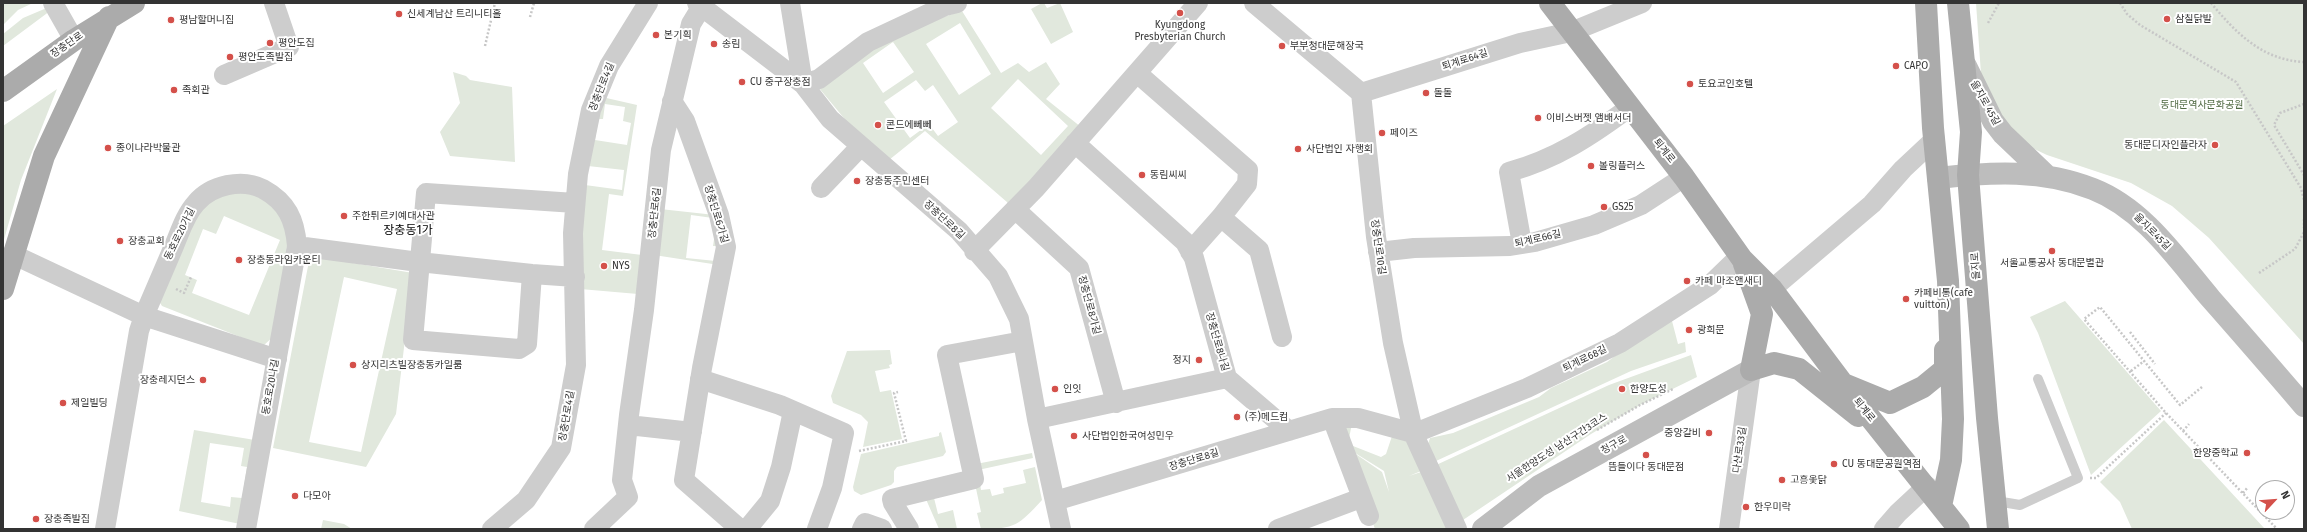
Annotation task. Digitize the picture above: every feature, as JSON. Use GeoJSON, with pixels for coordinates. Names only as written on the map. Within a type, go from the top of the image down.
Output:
{"type":"FeatureCollection","features":[{"type":"Feature","properties":{"kind":"main road","name":"장충단로"},"geometry":{"type":"LineString","coordinates":[[3,91],[74,40],[109,17],[134,3]]}},
{"type":"Feature","properties":{"kind":"main road","name":"퇴계로"},"geometry":{"type":"LineString","coordinates":[[1550,3],[1684,177],[1741,258],[1772,289],[1844,385],[1927,486],[1959,529]]}},
{"type":"Feature","properties":{"kind":"main road"},"geometry":{"type":"LineString","coordinates":[[1926,3],[1938,178],[1948,281],[1953,419],[1951,460],[1941,506]]}},
{"type":"Feature","properties":{"kind":"main road","name":"을지로"},"geometry":{"type":"LineString","coordinates":[[1958,3],[1971,132],[1968,175],[1987,418],[1998,529]]}},
{"type":"Feature","properties":{"kind":"main road"},"geometry":{"type":"LineString","coordinates":[[3,289],[12,254],[44,156],[109,17]]}},
{"type":"Feature","properties":{"kind":"main road","name":"을지로 45길"},"geometry":{"type":"LineString","coordinates":[[1964,61],[1993,121],[2003,134],[2047,176]]}},
{"type":"Feature","properties":{"kind":"main road","name":"을지로45길"},"geometry":{"type":"LineString","coordinates":[[1938,178],[1968,175],[2024,173],[2047,176],[2094,189],[2116,200],[2137,216],[2156,234],[2304,406]]}},
{"type":"Feature","properties":{"kind":"main road"},"geometry":{"type":"LineString","coordinates":[[1741,258],[1762,314],[1751,370],[1774,363],[1799,369],[1890,442]]}},
{"type":"Feature","properties":{"kind":"main road"},"geometry":{"type":"LineString","coordinates":[[1844,385],[1890,403],[1923,387],[1945,369],[1948,281]]}},
{"type":"Feature","properties":{"kind":"main road","name":"청구로"},"geometry":{"type":"LineString","coordinates":[[1483,529],[1539,486],[1751,370]]}},
{"type":"Feature","properties":{"kind":"street"},"geometry":{"type":"LineString","coordinates":[[53,3],[74,40]]}},
{"type":"Feature","properties":{"kind":"street"},"geometry":{"type":"LineString","coordinates":[[224,75],[289,47],[274,3]]}},
{"type":"Feature","properties":{"kind":"street","name":"장충단로4길"},"geometry":{"type":"LineString","coordinates":[[492,529],[526,500],[561,448],[576,366],[573,233],[578,174],[591,110],[609,66],[648,3]]}},
{"type":"Feature","properties":{"kind":"street","name":"장충단로8길"},"geometry":{"type":"LineString","coordinates":[[790,3],[803,84]]}},
{"type":"Feature","properties":{"kind":"street"},"geometry":{"type":"LineString","coordinates":[[803,84],[819,79],[868,42],[939,9],[957,3]]}},
{"type":"Feature","properties":{"kind":"street"},"geometry":{"type":"LineString","coordinates":[[974,251],[1075,144],[1198,3]]}},
{"type":"Feature","properties":{"kind":"street"},"geometry":{"type":"LineString","coordinates":[[1254,3],[1361,93]]}},
{"type":"Feature","properties":{"kind":"street","name":"퇴계로64길"},"geometry":{"type":"LineString","coordinates":[[1361,93],[1520,43],[1572,32],[1642,3]]}},
{"type":"Feature","properties":{"kind":"street","name":"장충단로8길"},"geometry":{"type":"LineString","coordinates":[[699,5],[803,84],[830,119],[959,231],[974,251],[998,276],[1019,319],[1037,420],[1061,529]]}},
{"type":"Feature","properties":{"kind":"street","name":"장충단로6길"},"geometry":{"type":"LineString","coordinates":[[594,529],[628,497],[622,480],[644,310],[661,150],[691,24],[699,5]]}},
{"type":"Feature","properties":{"kind":"street"},"geometry":{"type":"LineString","coordinates":[[1137,73],[1248,170],[1247,184],[1221,217],[1190,252]]}},
{"type":"Feature","properties":{"kind":"street","name":"장충단로10길"},"geometry":{"type":"LineString","coordinates":[[1361,93],[1378,252],[1393,343],[1413,433],[1457,529]]}},
{"type":"Feature","properties":{"kind":"street","name":"장충단로6가길"},"geometry":{"type":"LineString","coordinates":[[672,101],[685,121],[719,215],[726,247],[700,379],[684,480],[740,529]]}},
{"type":"Feature","properties":{"kind":"street"},"geometry":{"type":"LineString","coordinates":[[1522,244],[1509,172],[1537,164],[1590,137],[1630,107]]}},
{"type":"Feature","properties":{"kind":"street"},"geometry":{"type":"LineString","coordinates":[[1772,289],[1872,204],[1902,169],[1935,139]]}},
{"type":"Feature","properties":{"kind":"street","name":"장충단로8나길"},"geometry":{"type":"LineString","coordinates":[[1075,144],[1185,242],[1190,252],[1227,378],[1289,431]]}},
{"type":"Feature","properties":{"kind":"street"},"geometry":{"type":"LineString","coordinates":[[822,188],[861,146]]}},
{"type":"Feature","properties":{"kind":"street","name":"퇴계로66길"},"geometry":{"type":"LineString","coordinates":[[1378,252],[1522,244],[1594,225],[1641,205],[1684,177]]}},
{"type":"Feature","properties":{"kind":"street","name":"동호로20가길"},"geometry":{"type":"LineString","coordinates":[[105,529],[139,331],[185,219],[196,202],[209,192],[225,185],[242,183],[264,190],[274,195],[286,207]]}},
{"type":"Feature","properties":{"kind":"street"},"geometry":{"type":"LineString","coordinates":[[532,274],[527,344],[519,349],[413,340],[426,193],[575,204]]}},
{"type":"Feature","properties":{"kind":"street","name":"동호로20나길"},"geometry":{"type":"LineString","coordinates":[[246,529],[297,246],[295,226],[286,207]]}},
{"type":"Feature","properties":{"kind":"street","name":"장충단로8가길"},"geometry":{"type":"LineString","coordinates":[[1015,209],[1079,268],[1116,403]]}},
{"type":"Feature","properties":{"kind":"street"},"geometry":{"type":"LineString","coordinates":[[1221,217],[1259,250],[1282,337]]}},
{"type":"Feature","properties":{"kind":"street"},"geometry":{"type":"LineString","coordinates":[[297,246],[419,262],[575,277]]}},
{"type":"Feature","properties":{"kind":"street"},"geometry":{"type":"LineString","coordinates":[[12,254],[144,316],[276,359]]}},
{"type":"Feature","properties":{"kind":"street","name":"퇴계로68길"},"geometry":{"type":"LineString","coordinates":[[1413,433],[1527,388],[1620,343],[1710,285],[1741,258]]}},
{"type":"Feature","properties":{"kind":"street"},"geometry":{"type":"LineString","coordinates":[[909,529],[892,499],[974,479],[947,356],[1023,341]]}},
{"type":"Feature","properties":{"kind":"street","name":"다산로33길"},"geometry":{"type":"LineString","coordinates":[[1729,529],[1751,370]]}},
{"type":"Feature","properties":{"kind":"street"},"geometry":{"type":"LineString","coordinates":[[1037,420],[1227,378]]}},
{"type":"Feature","properties":{"kind":"street"},"geometry":{"type":"LineString","coordinates":[[700,379],[793,411],[844,433],[832,488],[817,529]]}},
{"type":"Feature","properties":{"kind":"street"},"geometry":{"type":"LineString","coordinates":[[747,529],[770,501],[781,467],[793,411]]}},
{"type":"Feature","properties":{"kind":"street"},"geometry":{"type":"LineString","coordinates":[[1332,418],[1369,516]]}},
{"type":"Feature","properties":{"kind":"street","name":"장충단로8길"},"geometry":{"type":"LineString","coordinates":[[1055,502],[1332,418],[1358,418],[1413,433]]}},
{"type":"Feature","properties":{"kind":"street"},"geometry":{"type":"LineString","coordinates":[[628,425],[692,432]]}},
{"type":"Feature","properties":{"kind":"street"},"geometry":{"type":"LineString","coordinates":[[1884,529],[1898,513],[1927,486]]}},
{"type":"Feature","properties":{"kind":"street"},"geometry":{"type":"LineString","coordinates":[[1278,529],[1361,498]]}},
{"type":"Feature","properties":{"kind":"street"},"geometry":{"type":"LineString","coordinates":[[862,529],[865,523],[882,529]]}},
{"type":"Feature","properties":{"kind":"lane"},"geometry":{"type":"LineString","coordinates":[[1996,501],[2020,505],[2078,478],[2038,379]]}},
{"type":"Feature","properties":{"kind":"path"},"geometry":{"type":"LineString","coordinates":[[485,46],[495,3]]}},
{"type":"Feature","properties":{"kind":"path"},"geometry":{"type":"LineString","coordinates":[[530,17],[534,3]]}},
{"type":"Feature","properties":{"kind":"path"},"geometry":{"type":"LineString","coordinates":[[1988,23],[1999,3]]}},
{"type":"Feature","properties":{"kind":"path"},"geometry":{"type":"LineString","coordinates":[[2120,3],[2127,14],[2140,25],[2236,82],[2301,188],[2304,200]]}},
{"type":"Feature","properties":{"kind":"path"},"geometry":{"type":"LineString","coordinates":[[2211,3],[2233,30],[2256,48],[2292,62],[2304,62]]}},
{"type":"Feature","properties":{"kind":"path"},"geometry":{"type":"LineString","coordinates":[[2304,104],[2280,113],[2274,125],[2304,175]]}},
{"type":"Feature","properties":{"kind":"path"},"geometry":{"type":"LineString","coordinates":[[2304,219],[2304,228]]}},
{"type":"Feature","properties":{"kind":"path"},"geometry":{"type":"LineString","coordinates":[[2259,273],[2295,249],[2304,232]]}},
{"type":"Feature","properties":{"kind":"path"},"geometry":{"type":"LineString","coordinates":[[2202,387],[2180,405],[2100,307],[2084,319],[2131,371],[2166,413],[2277,529]]}},
{"type":"Feature","properties":{"kind":"path"},"geometry":{"type":"LineString","coordinates":[[2130,332],[2155,364]]}},
{"type":"Feature","properties":{"kind":"path"},"geometry":{"type":"LineString","coordinates":[[2136,351],[2141,347]]}},
{"type":"Feature","properties":{"kind":"path"},"geometry":{"type":"LineString","coordinates":[[2131,371],[2144,361]]}},
{"type":"Feature","properties":{"kind":"path","name":"서울한양도성 남산구간3코스"},"geometry":{"type":"LineString","coordinates":[[1591,434],[1640,405],[1676,387]]}},
{"type":"Feature","properties":{"kind":"path"},"geometry":{"type":"LineString","coordinates":[[856,455],[856,452],[906,441],[894,393],[898,392]]}},
{"type":"Feature","properties":{"kind":"path"},"geometry":{"type":"LineString","coordinates":[[2078,478],[2096,478],[2166,413]]}},
{"type":"Feature","properties":{"kind":"path"},"geometry":{"type":"LineString","coordinates":[[2183,431],[2190,424]]}},
{"type":"Feature","properties":{"kind":"path"},"geometry":{"type":"LineString","coordinates":[[2243,493],[2248,487]]}},
{"type":"Feature","properties":{"kind":"green space"},"geometry":{"type":"Polygon","coordinates":[[[3,3],[33,3],[18,10],[3,25],[3,3]]]}},
{"type":"Feature","properties":{"kind":"green space"},"geometry":{"type":"Polygon","coordinates":[[[1044,3],[1047,8],[1060,3],[1073,32],[1051,44],[1031,9],[1044,3]]]}},
{"type":"Feature","properties":{"kind":"green space","name":"동대문역사문화공원"},"geometry":{"type":"Polygon","coordinates":[[[1976,3],[2304,3],[2304,344],[2209,238],[2172,206],[2131,183],[2047,155],[2028,146],[2005,126],[1981,74],[1976,3]]]}},
{"type":"Feature","properties":{"kind":"green space"},"geometry":{"type":"Polygon","coordinates":[[[49,7],[50,11],[3,46],[3,34],[23,18],[49,7]]]}},
{"type":"Feature","properties":{"kind":"green space"},"geometry":{"type":"Polygon","coordinates":[[[962,11],[1001,73],[1018,63],[1029,72],[1046,62],[1060,84],[1046,99],[1086,131],[1015,209],[925,131],[889,160],[848,123],[819,88],[873,47],[904,30],[962,11]],[[960,23],[926,44],[959,95],[991,74],[960,23]],[[893,42],[863,63],[883,93],[914,72],[893,42]],[[1018,79],[991,108],[1041,155],[1068,126],[1018,79]],[[916,80],[884,102],[910,138],[929,124],[938,136],[958,122],[933,85],[925,91],[916,80]]]}},
{"type":"Feature","properties":{"kind":"green space"},"geometry":{"type":"Polygon","coordinates":[[[453,72],[466,76],[470,80],[512,87],[515,162],[450,156],[440,132],[460,103],[453,72]]]}},
{"type":"Feature","properties":{"kind":"green space"},"geometry":{"type":"Polygon","coordinates":[[[57,89],[21,180],[3,243],[3,126],[57,89]]]}},
{"type":"Feature","properties":{"kind":"green space"},"geometry":{"type":"Polygon","coordinates":[[[602,97],[637,105],[623,196],[609,194],[602,250],[642,255],[638,294],[580,289],[577,262],[576,219],[583,164],[591,127],[602,97]],[[605,104],[603,119],[598,119],[595,140],[627,145],[631,123],[623,121],[625,107],[605,104]],[[588,166],[585,185],[622,190],[624,170],[588,166]]]}},
{"type":"Feature","properties":{"kind":"green space"},"geometry":{"type":"Polygon","coordinates":[[[242,183],[291,216],[275,335],[263,346],[162,306],[154,293],[196,203],[242,183]],[[224,216],[216,234],[203,229],[185,275],[197,280],[192,293],[249,315],[280,240],[224,216]]]}},
{"type":"Feature","properties":{"kind":"green space"},"geometry":{"type":"Polygon","coordinates":[[[660,209],[715,215],[716,226],[713,218],[691,215],[686,258],[716,261],[717,246],[713,246],[716,227],[719,265],[654,255],[660,209]]]}},
{"type":"Feature","properties":{"kind":"green space"},"geometry":{"type":"Polygon","coordinates":[[[317,257],[413,273],[396,414],[366,467],[273,448],[309,261],[317,257]],[[344,277],[309,442],[361,452],[397,289],[344,277]]]}},
{"type":"Feature","properties":{"kind":"green space"},"geometry":{"type":"Polygon","coordinates":[[[2065,301],[2161,411],[2091,475],[2038,333],[2030,317],[2065,301]]]}},
{"type":"Feature","properties":{"kind":"green space"},"geometry":{"type":"Polygon","coordinates":[[[1671,321],[1678,344],[1685,342],[1686,352],[1631,371],[1436,461],[1428,444],[1430,438],[1453,433],[1539,397],[1551,388],[1607,362],[1631,344],[1671,321]]]}},
{"type":"Feature","properties":{"kind":"green space"},"geometry":{"type":"Polygon","coordinates":[[[890,350],[892,364],[889,365],[890,368],[875,371],[880,392],[891,390],[902,439],[863,447],[868,422],[861,415],[833,403],[831,396],[847,351],[890,350]]]}},
{"type":"Feature","properties":{"kind":"green space"},"geometry":{"type":"Polygon","coordinates":[[[1691,355],[1697,377],[1640,405],[1591,434],[1460,522],[1434,466],[1609,385],[1691,355]]]}},
{"type":"Feature","properties":{"kind":"green space"},"geometry":{"type":"Polygon","coordinates":[[[2164,420],[2255,518],[2255,520],[2265,529],[2132,529],[2120,502],[2100,482],[2164,420]]]}},
{"type":"Feature","properties":{"kind":"green space"},"geometry":{"type":"Polygon","coordinates":[[[1335,422],[1352,423],[1348,444],[1381,457],[1386,454],[1393,433],[1411,436],[1426,469],[1409,476],[1427,470],[1454,529],[1375,529],[1335,422]],[[1347,448],[1382,472],[1389,492],[1384,471],[1347,448]]]}},
{"type":"Feature","properties":{"kind":"green space"},"geometry":{"type":"Polygon","coordinates":[[[194,430],[255,440],[240,524],[179,511],[194,430]],[[210,443],[201,502],[230,507],[231,497],[242,498],[247,467],[241,466],[244,448],[210,443]]]}},
{"type":"Feature","properties":{"kind":"green space"},"geometry":{"type":"Polygon","coordinates":[[[941,432],[946,452],[943,456],[897,467],[894,471],[894,482],[891,485],[861,495],[854,491],[853,487],[861,454],[939,436],[939,433],[941,432]]]}},
{"type":"Feature","properties":{"kind":"green space"},"geometry":{"type":"Polygon","coordinates":[[[1032,453],[1033,458],[978,470],[981,490],[990,489],[992,496],[1004,493],[1003,488],[1026,483],[1023,470],[1035,467],[1042,500],[1028,515],[1016,524],[1002,528],[981,529],[977,513],[981,512],[971,465],[1032,453]]]}},
{"type":"Feature","properties":{"kind":"green space"},"geometry":{"type":"Polygon","coordinates":[[[933,494],[938,514],[953,510],[957,529],[939,529],[925,497],[933,494]]]}},
{"type":"Feature","properties":{"kind":"green space"},"geometry":{"type":"Polygon","coordinates":[[[323,520],[344,524],[352,529],[321,529],[323,520]]]}},
{"type":"Feature","properties":{"kind":"place","name":"Kyungdong Presbyterian Church"},"geometry":{"type":"Point","coordinates":[1180,13]}},
{"type":"Feature","properties":{"kind":"place","name":"신세계남산 트리니티홀"},"geometry":{"type":"Point","coordinates":[399,14]}},
{"type":"Feature","properties":{"kind":"place","name":"삼칠닭발"},"geometry":{"type":"Point","coordinates":[2167,19]}},
{"type":"Feature","properties":{"kind":"place","name":"평남할머니집"},"geometry":{"type":"Point","coordinates":[171,20]}},
{"type":"Feature","properties":{"kind":"place","name":"본기획"},"geometry":{"type":"Point","coordinates":[656,35]}},
{"type":"Feature","properties":{"kind":"place","name":"평안도집"},"geometry":{"type":"Point","coordinates":[270,43]}},
{"type":"Feature","properties":{"kind":"place","name":"송림"},"geometry":{"type":"Point","coordinates":[714,44]}},
{"type":"Feature","properties":{"kind":"place","name":"부부청대문해장국"},"geometry":{"type":"Point","coordinates":[1282,46]}},
{"type":"Feature","properties":{"kind":"place","name":"평안도족발집"},"geometry":{"type":"Point","coordinates":[230,57]}},
{"type":"Feature","properties":{"kind":"place","name":"CAPO"},"geometry":{"type":"Point","coordinates":[1896,66]}},
{"type":"Feature","properties":{"kind":"place","name":"CU 중구장충점"},"geometry":{"type":"Point","coordinates":[742,82]}},
{"type":"Feature","properties":{"kind":"place","name":"토요코인호텔"},"geometry":{"type":"Point","coordinates":[1690,84]}},
{"type":"Feature","properties":{"kind":"place","name":"족회관"},"geometry":{"type":"Point","coordinates":[174,90]}},
{"type":"Feature","properties":{"kind":"place","name":"돌돌"},"geometry":{"type":"Point","coordinates":[1426,93]}},
{"type":"Feature","properties":{"kind":"place","name":"이비스버젯 앰배서더"},"geometry":{"type":"Point","coordinates":[1538,118]}},
{"type":"Feature","properties":{"kind":"place","name":"콘드에뻬뻬"},"geometry":{"type":"Point","coordinates":[878,125]}},
{"type":"Feature","properties":{"kind":"place","name":"페이즈"},"geometry":{"type":"Point","coordinates":[1382,133]}},
{"type":"Feature","properties":{"kind":"place","name":"동대문디자인플라자"},"geometry":{"type":"Point","coordinates":[2215,145]}},
{"type":"Feature","properties":{"kind":"place","name":"종이나라박물관"},"geometry":{"type":"Point","coordinates":[108,148]}},
{"type":"Feature","properties":{"kind":"place","name":"사단법인 자행회"},"geometry":{"type":"Point","coordinates":[1298,149]}},
{"type":"Feature","properties":{"kind":"place","name":"볼링플러스"},"geometry":{"type":"Point","coordinates":[1591,166]}},
{"type":"Feature","properties":{"kind":"place","name":"동림씨씨"},"geometry":{"type":"Point","coordinates":[1142,175]}},
{"type":"Feature","properties":{"kind":"place","name":"장충동주민센터"},"geometry":{"type":"Point","coordinates":[857,181]}},
{"type":"Feature","properties":{"kind":"place","name":"GS25"},"geometry":{"type":"Point","coordinates":[1604,207]}},
{"type":"Feature","properties":{"kind":"place","name":"주한튀르키예대사관"},"geometry":{"type":"Point","coordinates":[344,216]}},
{"type":"Feature","properties":{"kind":"place","name":"장충교회"},"geometry":{"type":"Point","coordinates":[120,241]}},
{"type":"Feature","properties":{"kind":"place","name":"서울교통공사 동대문별관"},"geometry":{"type":"Point","coordinates":[2052,251]}},
{"type":"Feature","properties":{"kind":"place","name":"장충동라임카운티"},"geometry":{"type":"Point","coordinates":[239,260]}},
{"type":"Feature","properties":{"kind":"place","name":"NYS"},"geometry":{"type":"Point","coordinates":[604,266]}},
{"type":"Feature","properties":{"kind":"place","name":"카페 마조앤새디"},"geometry":{"type":"Point","coordinates":[1687,281]}},
{"type":"Feature","properties":{"kind":"place","name":"카페비통(cafe vuitton)"},"geometry":{"type":"Point","coordinates":[1906,299]}},
{"type":"Feature","properties":{"kind":"place","name":"광희문"},"geometry":{"type":"Point","coordinates":[1689,330]}},
{"type":"Feature","properties":{"kind":"place","name":"정지"},"geometry":{"type":"Point","coordinates":[1199,360]}},
{"type":"Feature","properties":{"kind":"place","name":"상지리츠빌장충동카일룸"},"geometry":{"type":"Point","coordinates":[353,365]}},
{"type":"Feature","properties":{"kind":"place","name":"장충레지던스"},"geometry":{"type":"Point","coordinates":[203,380]}},
{"type":"Feature","properties":{"kind":"place","name":"인잇"},"geometry":{"type":"Point","coordinates":[1055,389]}},
{"type":"Feature","properties":{"kind":"place","name":"한양도성"},"geometry":{"type":"Point","coordinates":[1622,389]}},
{"type":"Feature","properties":{"kind":"place","name":"제일빌딩"},"geometry":{"type":"Point","coordinates":[63,403]}},
{"type":"Feature","properties":{"kind":"place","name":"(주)메드컴"},"geometry":{"type":"Point","coordinates":[1237,417]}},
{"type":"Feature","properties":{"kind":"place","name":"중앙갈비"},"geometry":{"type":"Point","coordinates":[1709,433]}},
{"type":"Feature","properties":{"kind":"place","name":"사단법인한국여성민우"},"geometry":{"type":"Point","coordinates":[1074,436]}},
{"type":"Feature","properties":{"kind":"place","name":"한양중학교"},"geometry":{"type":"Point","coordinates":[2247,453]}},
{"type":"Feature","properties":{"kind":"place","name":"뜸들이다 동대문점"},"geometry":{"type":"Point","coordinates":[1646,455]}},
{"type":"Feature","properties":{"kind":"place","name":"CU 동대문공원역점"},"geometry":{"type":"Point","coordinates":[1834,464]}},
{"type":"Feature","properties":{"kind":"place","name":"고흥옻닭"},"geometry":{"type":"Point","coordinates":[1782,480]}},
{"type":"Feature","properties":{"kind":"place","name":"다모아"},"geometry":{"type":"Point","coordinates":[295,496]}},
{"type":"Feature","properties":{"kind":"place","name":"한우미락"},"geometry":{"type":"Point","coordinates":[1746,507]}},
{"type":"Feature","properties":{"kind":"place","name":"장충족발집"},"geometry":{"type":"Point","coordinates":[36,519]}},
{"type":"Feature","properties":{"kind":"district","name":"장충동1가"},"geometry":{"type":"Point","coordinates":[408,231]}}]}
